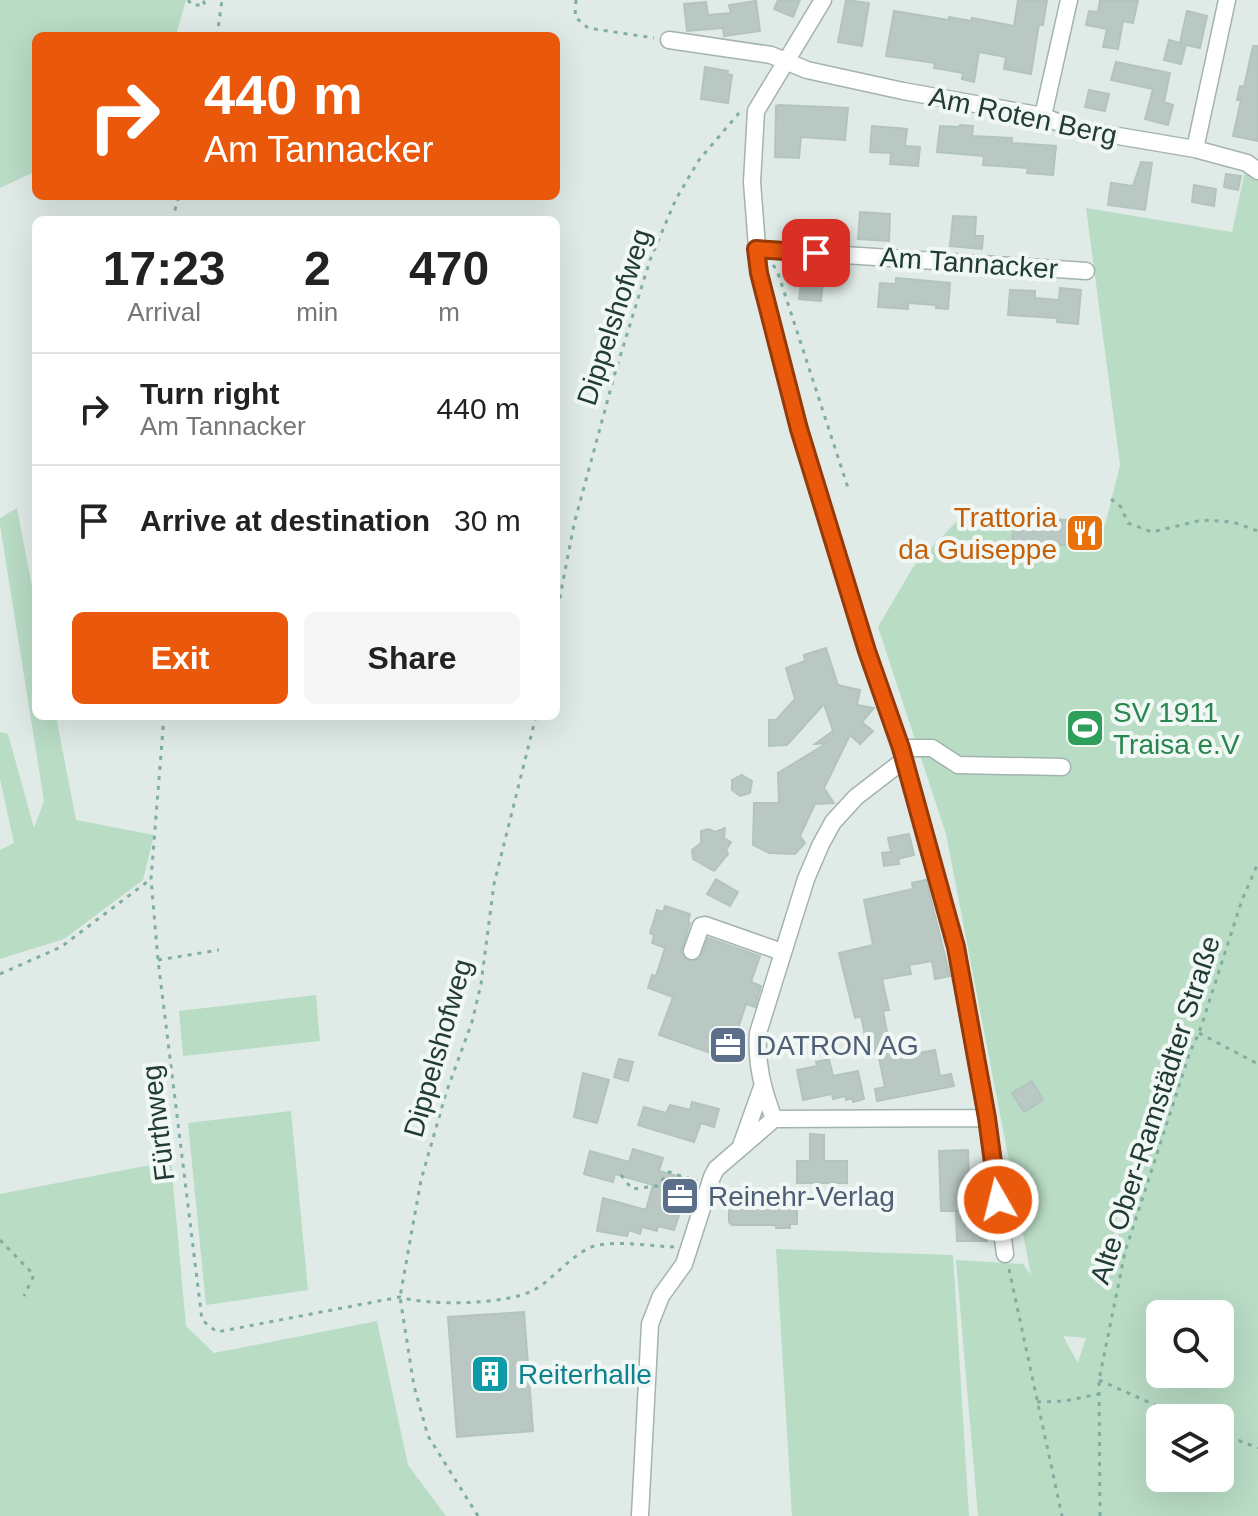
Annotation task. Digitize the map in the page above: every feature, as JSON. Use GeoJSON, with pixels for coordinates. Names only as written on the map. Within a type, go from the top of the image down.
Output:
{"type":"FeatureCollection","features":[{"type":"Feature","properties":{"kind":"street"},"geometry":{"type":"LineString","coordinates":[[823,0],[756,111],[752,182],[759,273],[799,429],[867,651],[903,754],[956,947],[987,1118],[1005,1254]]}},
{"type":"Feature","properties":{"kind":"street"},"geometry":{"type":"LineString","coordinates":[[1043,116],[1069,0]]}},
{"type":"Feature","properties":{"kind":"street"},"geometry":{"type":"LineString","coordinates":[[1195,149],[1227,0]]}},
{"type":"Feature","properties":{"kind":"street","name":"Am Roten Berg"},"geometry":{"type":"LineString","coordinates":[[669,40],[771,55],[807,70],[1043,116],[1071,128],[1195,149],[1247,163],[1258,171]]}},
{"type":"Feature","properties":{"kind":"street","name":"Am Tannacker"},"geometry":{"type":"LineString","coordinates":[[756,249],[1086,271]]}},
{"type":"Feature","properties":{"kind":"street"},"geometry":{"type":"LineString","coordinates":[[774,1119],[762,1087],[757,1057],[758,1033],[815,855],[833,822],[903,754],[932,748],[958,765],[1062,767]]}},
{"type":"Feature","properties":{"kind":"street"},"geometry":{"type":"LineString","coordinates":[[692,951],[701,926],[705,925],[782,952]]}},
{"type":"Feature","properties":{"kind":"street"},"geometry":{"type":"LineString","coordinates":[[741,1148],[762,1087]]}},
{"type":"Feature","properties":{"kind":"street"},"geometry":{"type":"LineString","coordinates":[[640,1516],[653,1310],[676,1277],[716,1169],[774,1119],[987,1118]]}},
{"type":"Feature","properties":{"kind":"path"},"geometry":{"type":"LineString","coordinates":[[188,0],[192,5],[205,5],[203,0]]}},
{"type":"Feature","properties":{"kind":"path"},"geometry":{"type":"LineString","coordinates":[[218,32],[222,0]]}},
{"type":"Feature","properties":{"kind":"path"},"geometry":{"type":"LineString","coordinates":[[576,0],[575,17],[588,28],[669,40]]}},
{"type":"Feature","properties":{"kind":"path","name":"Dippelshofweg"},"geometry":{"type":"LineString","coordinates":[[560,597],[574,524],[650,260],[676,199],[699,160],[733,118],[742,111],[756,111]]}},
{"type":"Feature","properties":{"kind":"path"},"geometry":{"type":"LineString","coordinates":[[756,249],[777,270],[849,491]]}},
{"type":"Feature","properties":{"kind":"path"},"geometry":{"type":"LineString","coordinates":[[1111,499],[1121,507],[1128,523],[1152,532],[1202,520],[1233,522],[1258,531]]}},
{"type":"Feature","properties":{"kind":"path","name":"Fürthweg"},"geometry":{"type":"LineString","coordinates":[[164,720],[151,879],[202,1320],[217,1332],[400,1297]]}},
{"type":"Feature","properties":{"kind":"path","name":"Dippelshofweg"},"geometry":{"type":"LineString","coordinates":[[478,1516],[428,1436],[414,1386],[400,1297],[421,1180],[446,1093],[472,1022],[481,984],[497,870],[535,720]]}},
{"type":"Feature","properties":{"kind":"path","name":"Alte Ober-Ramstädter Straße"},"geometry":{"type":"LineString","coordinates":[[1100,1516],[1099,1380],[1125,1252],[1190,1052],[1242,900],[1258,863]]}},
{"type":"Feature","properties":{"kind":"path"},"geometry":{"type":"LineString","coordinates":[[0,974],[61,947],[151,879]]}},
{"type":"Feature","properties":{"kind":"path"},"geometry":{"type":"LineString","coordinates":[[158,960],[219,950]]}},
{"type":"Feature","properties":{"kind":"path"},"geometry":{"type":"LineString","coordinates":[[1199,1033],[1258,1064]]}},
{"type":"Feature","properties":{"kind":"path"},"geometry":{"type":"LineString","coordinates":[[621,1175],[632,1189],[657,1186],[669,1172],[708,1185]]}},
{"type":"Feature","properties":{"kind":"path"},"geometry":{"type":"LineString","coordinates":[[0,1240],[34,1275],[24,1296]]}},
{"type":"Feature","properties":{"kind":"path"},"geometry":{"type":"LineString","coordinates":[[400,1297],[416,1302],[505,1300],[534,1290],[566,1264],[597,1245],[689,1247]]}},
{"type":"Feature","properties":{"kind":"path"},"geometry":{"type":"LineString","coordinates":[[1005,1254],[1062,1516]]}},
{"type":"Feature","properties":{"kind":"path"},"geometry":{"type":"LineString","coordinates":[[1099,1380],[1153,1404]]}},
{"type":"Feature","properties":{"kind":"path"},"geometry":{"type":"LineString","coordinates":[[1037,1402],[1065,1401],[1099,1394]]}},
{"type":"Feature","properties":{"kind":"path"},"geometry":{"type":"LineString","coordinates":[[1234,1439],[1258,1448]]}},
{"type":"Feature","properties":{"kind":"green space"},"geometry":{"type":"Polygon","coordinates":[[[0,0],[186,0],[177,32],[32,32],[32,173],[0,188],[0,0]]]}},
{"type":"Feature","properties":{"kind":"green space"},"geometry":{"type":"Polygon","coordinates":[[[1246,167],[1258,168],[1258,1516],[978,1516],[956,1260],[1023,1264],[1031,1275],[946,834],[878,627],[913,567],[959,519],[962,510],[1105,525],[1120,465],[1086,208],[1232,232],[1246,167]],[[1154,1125],[1124,1180],[1108,1268],[1154,1125]],[[1063,1336],[1078,1362],[1086,1338],[1063,1336]]]}},
{"type":"Feature","properties":{"kind":"green space"},"geometry":{"type":"Polygon","coordinates":[[[17,508],[32,587],[32,720],[57,720],[76,820],[154,835],[143,880],[64,939],[0,959],[0,850],[14,843],[0,779],[0,732],[8,734],[34,828],[44,801],[0,518],[17,508]]]}},
{"type":"Feature","properties":{"kind":"green space"},"geometry":{"type":"Polygon","coordinates":[[[316,995],[320,1041],[183,1056],[179,1011],[316,995]]]}},
{"type":"Feature","properties":{"kind":"green space"},"geometry":{"type":"Polygon","coordinates":[[[291,1111],[308,1290],[206,1305],[188,1123],[291,1111]]]}},
{"type":"Feature","properties":{"kind":"green space"},"geometry":{"type":"Polygon","coordinates":[[[171,1161],[186,1326],[214,1353],[377,1321],[408,1465],[446,1516],[0,1516],[0,1194],[171,1161]]]}},
{"type":"Feature","properties":{"kind":"green space"},"geometry":{"type":"Polygon","coordinates":[[[776,1249],[953,1255],[969,1516],[792,1516],[776,1249]]]}},
{"type":"Feature","properties":{"kind":"building"},"geometry":{"type":"Polygon","coordinates":[[[778,0],[800,0],[793,17],[774,9],[778,0]]]}},
{"type":"Feature","properties":{"kind":"building"},"geometry":{"type":"Polygon","coordinates":[[[846,0],[869,3],[862,46],[838,42],[846,0]]]}},
{"type":"Feature","properties":{"kind":"building"},"geometry":{"type":"Polygon","coordinates":[[[1018,0],[1047,0],[1043,25],[1039,24],[1031,74],[1004,69],[1006,57],[979,52],[974,82],[962,79],[963,73],[934,68],[935,63],[886,56],[894,11],[949,20],[949,17],[971,21],[972,18],[1014,26],[1018,0]]]}},
{"type":"Feature","properties":{"kind":"building"},"geometry":{"type":"Polygon","coordinates":[[[1100,0],[1138,0],[1133,23],[1123,21],[1118,49],[1103,47],[1107,29],[1086,25],[1089,11],[1098,12],[1100,0]]]}},
{"type":"Feature","properties":{"kind":"building"},"geometry":{"type":"Polygon","coordinates":[[[756,1],[760,31],[724,36],[723,28],[687,31],[684,4],[706,2],[708,15],[731,13],[729,5],[756,1]]]}},
{"type":"Feature","properties":{"kind":"building"},"geometry":{"type":"Polygon","coordinates":[[[1187,11],[1207,16],[1200,48],[1186,45],[1181,64],[1164,60],[1169,40],[1180,43],[1187,11]]]}},
{"type":"Feature","properties":{"kind":"building"},"geometry":{"type":"Polygon","coordinates":[[[1253,46],[1258,46],[1258,141],[1233,136],[1241,100],[1237,100],[1240,86],[1244,87],[1253,46]]]}},
{"type":"Feature","properties":{"kind":"building"},"geometry":{"type":"Polygon","coordinates":[[[1116,62],[1170,73],[1164,102],[1173,105],[1168,125],[1145,119],[1153,89],[1111,80],[1116,62]]]}},
{"type":"Feature","properties":{"kind":"building"},"geometry":{"type":"Polygon","coordinates":[[[705,67],[728,71],[727,74],[732,75],[728,103],[701,99],[705,67]]]}},
{"type":"Feature","properties":{"kind":"building"},"geometry":{"type":"Polygon","coordinates":[[[1089,90],[1109,94],[1105,111],[1085,107],[1089,90]]]}},
{"type":"Feature","properties":{"kind":"building"},"geometry":{"type":"Polygon","coordinates":[[[776,106],[848,108],[845,140],[801,137],[799,158],[775,157],[776,106]]]}},
{"type":"Feature","properties":{"kind":"building"},"geometry":{"type":"Polygon","coordinates":[[[872,126],[907,129],[905,146],[920,147],[918,166],[890,164],[891,153],[870,152],[872,126]]]}},
{"type":"Feature","properties":{"kind":"building"},"geometry":{"type":"Polygon","coordinates":[[[940,126],[973,126],[972,136],[1012,138],[1012,143],[1056,146],[1053,175],[1027,173],[1028,168],[983,165],[984,156],[937,152],[940,126]]]}},
{"type":"Feature","properties":{"kind":"building"},"geometry":{"type":"Polygon","coordinates":[[[1141,162],[1152,163],[1145,210],[1108,205],[1111,183],[1133,186],[1141,162]]]}},
{"type":"Feature","properties":{"kind":"building"},"geometry":{"type":"Polygon","coordinates":[[[1226,174],[1241,176],[1238,190],[1224,187],[1226,174]]]}},
{"type":"Feature","properties":{"kind":"building"},"geometry":{"type":"Polygon","coordinates":[[[1194,185],[1216,189],[1214,206],[1192,202],[1194,185]]]}},
{"type":"Feature","properties":{"kind":"building"},"geometry":{"type":"Polygon","coordinates":[[[860,212],[890,214],[889,241],[858,239],[860,212]]]}},
{"type":"Feature","properties":{"kind":"building"},"geometry":{"type":"Polygon","coordinates":[[[953,216],[976,217],[975,236],[983,236],[982,249],[950,246],[953,216]]]}},
{"type":"Feature","properties":{"kind":"building"},"geometry":{"type":"Polygon","coordinates":[[[802,276],[823,278],[821,301],[799,299],[802,276]]]}},
{"type":"Feature","properties":{"kind":"building"},"geometry":{"type":"Polygon","coordinates":[[[896,278],[950,283],[948,309],[908,303],[908,309],[878,307],[880,283],[896,284],[896,278]]]}},
{"type":"Feature","properties":{"kind":"building"},"geometry":{"type":"Polygon","coordinates":[[[1060,288],[1081,290],[1078,324],[1057,322],[1057,318],[1008,315],[1010,290],[1035,291],[1035,298],[1059,300],[1060,288]]]}},
{"type":"Feature","properties":{"kind":"building"},"geometry":{"type":"Polygon","coordinates":[[[1014,517],[1099,522],[1098,546],[1047,544],[1045,556],[1012,555],[1014,517]]]}},
{"type":"Feature","properties":{"kind":"building"},"geometry":{"type":"Polygon","coordinates":[[[826,648],[838,685],[860,690],[857,705],[874,708],[862,722],[873,731],[860,744],[850,735],[824,788],[834,803],[815,804],[800,836],[805,843],[795,854],[769,853],[753,845],[754,803],[779,803],[778,773],[827,743],[815,744],[833,731],[824,704],[787,745],[769,746],[769,720],[776,720],[795,699],[786,668],[805,661],[804,655],[826,648]]]}},
{"type":"Feature","properties":{"kind":"building"},"geometry":{"type":"Polygon","coordinates":[[[742,775],[752,781],[750,793],[740,796],[732,790],[732,780],[742,775]]]}},
{"type":"Feature","properties":{"kind":"building"},"geometry":{"type":"Polygon","coordinates":[[[725,828],[724,838],[731,842],[726,850],[728,854],[714,871],[693,859],[692,850],[701,843],[701,831],[709,829],[715,832],[725,828]]]}},
{"type":"Feature","properties":{"kind":"building"},"geometry":{"type":"Polygon","coordinates":[[[909,834],[914,855],[898,859],[899,864],[884,866],[882,853],[891,852],[888,838],[909,834]]]}},
{"type":"Feature","properties":{"kind":"building"},"geometry":{"type":"Polygon","coordinates":[[[716,879],[738,892],[730,906],[707,894],[716,879]]]}},
{"type":"Feature","properties":{"kind":"building"},"geometry":{"type":"Polygon","coordinates":[[[926,880],[950,976],[935,979],[932,961],[909,965],[911,974],[882,979],[889,1010],[883,1011],[892,1058],[935,1050],[940,1076],[951,1074],[954,1086],[877,1101],[875,1089],[885,1087],[878,1053],[869,1055],[861,1016],[855,1018],[839,953],[873,945],[864,900],[913,889],[912,883],[926,880]]]}},
{"type":"Feature","properties":{"kind":"building"},"geometry":{"type":"Polygon","coordinates":[[[665,906],[690,914],[681,952],[688,961],[700,959],[708,938],[760,956],[751,982],[761,986],[755,1007],[746,1004],[728,1059],[659,1035],[673,997],[648,988],[652,975],[656,976],[665,948],[652,943],[654,935],[650,933],[657,910],[663,912],[665,906]]]}},
{"type":"Feature","properties":{"kind":"building"},"geometry":{"type":"Polygon","coordinates":[[[619,1059],[633,1062],[628,1081],[614,1077],[619,1059]]]}},
{"type":"Feature","properties":{"kind":"building"},"geometry":{"type":"Polygon","coordinates":[[[829,1059],[833,1076],[858,1071],[864,1099],[853,1102],[852,1098],[846,1100],[845,1096],[833,1099],[832,1094],[803,1100],[797,1070],[817,1066],[816,1062],[829,1059]]]}},
{"type":"Feature","properties":{"kind":"building"},"geometry":{"type":"Polygon","coordinates":[[[583,1073],[609,1080],[597,1123],[574,1117],[583,1073]]]}},
{"type":"Feature","properties":{"kind":"building"},"geometry":{"type":"Polygon","coordinates":[[[1032,1081],[1043,1100],[1024,1112],[1012,1093],[1032,1081]]]}},
{"type":"Feature","properties":{"kind":"building"},"geometry":{"type":"Polygon","coordinates":[[[692,1102],[719,1109],[714,1127],[701,1123],[694,1142],[638,1125],[644,1107],[666,1113],[670,1105],[690,1110],[692,1102]]]}},
{"type":"Feature","properties":{"kind":"building"},"geometry":{"type":"Polygon","coordinates":[[[810,1134],[824,1135],[824,1161],[847,1161],[847,1183],[797,1183],[797,1161],[810,1161],[810,1134]]]}},
{"type":"Feature","properties":{"kind":"building"},"geometry":{"type":"Polygon","coordinates":[[[633,1149],[663,1158],[659,1171],[681,1177],[680,1181],[690,1184],[674,1230],[658,1226],[657,1231],[642,1227],[640,1234],[629,1230],[627,1236],[597,1231],[603,1198],[646,1210],[653,1185],[615,1174],[613,1182],[584,1174],[590,1151],[629,1162],[633,1149]]]}},
{"type":"Feature","properties":{"kind":"building"},"geometry":{"type":"Polygon","coordinates":[[[968,1150],[969,1180],[984,1179],[987,1241],[957,1241],[956,1211],[941,1211],[939,1151],[968,1150]]]}},
{"type":"Feature","properties":{"kind":"building"},"geometry":{"type":"Polygon","coordinates":[[[753,1195],[753,1200],[793,1197],[794,1207],[797,1207],[797,1224],[790,1224],[790,1228],[732,1225],[729,1222],[729,1196],[753,1195]]]}},
{"type":"Feature","properties":{"kind":"building","name":"Reiterhalle"},"geometry":{"type":"Polygon","coordinates":[[[524,1312],[533,1431],[457,1437],[448,1317],[524,1312]]]}},
{"type":"Feature","properties":{"kind":"place","name":"Trattoria da Guiseppe"},"geometry":{"type":"Point","coordinates":[1085,533]}},
{"type":"Feature","properties":{"kind":"place","name":"SV 1911 Traisa e.V"},"geometry":{"type":"Point","coordinates":[1085,728]}},
{"type":"Feature","properties":{"kind":"place","name":"DATRON AG"},"geometry":{"type":"Point","coordinates":[728,1045]}},
{"type":"Feature","properties":{"kind":"place","name":"Reinehr-Verlag"},"geometry":{"type":"Point","coordinates":[680,1196]}},
{"type":"Feature","properties":{"kind":"place","name":"Reiterhalle"},"geometry":{"type":"Point","coordinates":[490,1374]}},
{"type":"Feature","properties":{"kind":"route"},"geometry":{"type":"LineString","coordinates":[[816,253],[756,249],[759,273],[799,429],[867,651],[901,748],[956,947],[987,1118],[998,1200]]}}]}
